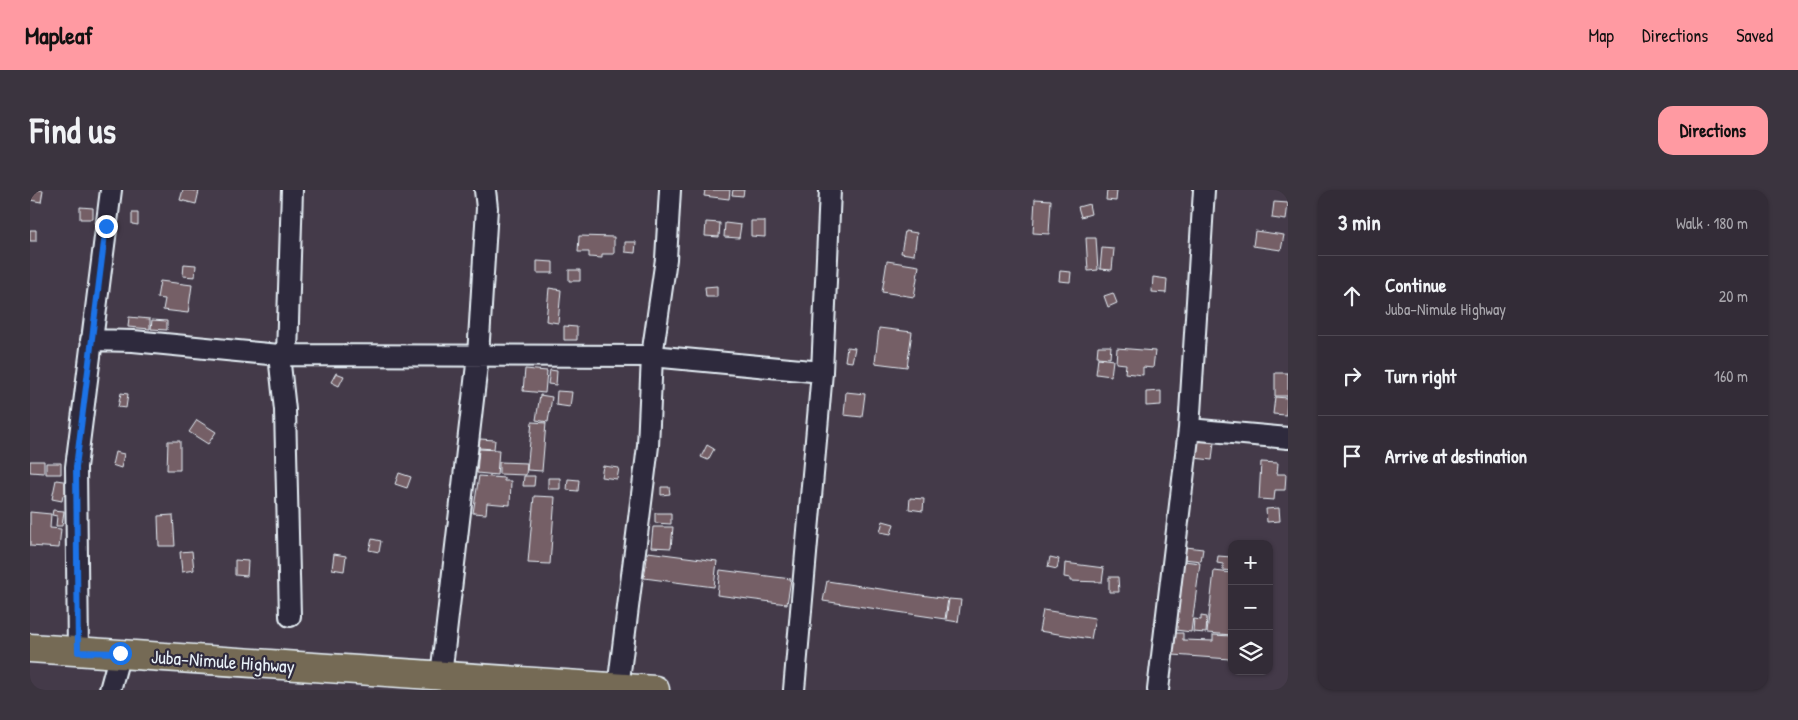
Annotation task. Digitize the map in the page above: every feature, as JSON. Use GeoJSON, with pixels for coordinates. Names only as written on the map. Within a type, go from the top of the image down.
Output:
{"type":"FeatureCollection","features":[{"type":"Feature","properties":{"kind":"main road","name":"Juba–Nimule Highway"},"geometry":{"type":"LineString","coordinates":[[30,648],[655,690]]}},
{"type":"Feature","properties":{"kind":"street"},"geometry":{"type":"LineString","coordinates":[[78,652],[76,467],[111,190]]}},
{"type":"Feature","properties":{"kind":"street"},"geometry":{"type":"LineString","coordinates":[[290,616],[283,355],[292,190]]}},
{"type":"Feature","properties":{"kind":"street"},"geometry":{"type":"LineString","coordinates":[[441,676],[478,356],[487,208],[486,190]]}},
{"type":"Feature","properties":{"kind":"street"},"geometry":{"type":"LineString","coordinates":[[618,688],[648,446],[652,356],[666,260],[670,190]]}},
{"type":"Feature","properties":{"kind":"street"},"geometry":{"type":"LineString","coordinates":[[794,690],[822,372],[830,190]]}},
{"type":"Feature","properties":{"kind":"street"},"geometry":{"type":"LineString","coordinates":[[1158,690],[1189,429],[1204,190]]}},
{"type":"Feature","properties":{"kind":"street"},"geometry":{"type":"LineString","coordinates":[[91,340],[133,341],[283,355],[652,356],[822,372]]}},
{"type":"Feature","properties":{"kind":"street"},"geometry":{"type":"LineString","coordinates":[[1189,429],[1288,438]]}},
{"type":"Feature","properties":{"kind":"street"},"geometry":{"type":"LineString","coordinates":[[110,690],[120,653]]}},
{"type":"Feature","properties":{"kind":"building"},"geometry":{"type":"Polygon","coordinates":[[[30,190],[43,190],[41,202],[30,200],[30,190]]]}},
{"type":"Feature","properties":{"kind":"building"},"geometry":{"type":"Polygon","coordinates":[[[183,190],[199,191],[196,204],[180,200],[183,190]]]}},
{"type":"Feature","properties":{"kind":"building"},"geometry":{"type":"Polygon","coordinates":[[[705,190],[730,190],[729,199],[704,196],[705,190]]]}},
{"type":"Feature","properties":{"kind":"building"},"geometry":{"type":"Polygon","coordinates":[[[733,190],[744,190],[743,196],[732,195],[733,190]]]}},
{"type":"Feature","properties":{"kind":"building"},"geometry":{"type":"Polygon","coordinates":[[[1107,190],[1117,190],[1116,201],[1106,200],[1107,190]]]}},
{"type":"Feature","properties":{"kind":"building"},"geometry":{"type":"Polygon","coordinates":[[[1035,199],[1051,200],[1049,234],[1033,233],[1035,199]]]}},
{"type":"Feature","properties":{"kind":"building"},"geometry":{"type":"Polygon","coordinates":[[[1274,202],[1288,203],[1286,220],[1272,218],[1274,202]]]}},
{"type":"Feature","properties":{"kind":"building"},"geometry":{"type":"Polygon","coordinates":[[[1089,204],[1091,214],[1081,217],[1078,207],[1089,204]]]}},
{"type":"Feature","properties":{"kind":"building"},"geometry":{"type":"Polygon","coordinates":[[[80,207],[93,208],[93,219],[80,219],[80,207]]]}},
{"type":"Feature","properties":{"kind":"building"},"geometry":{"type":"Polygon","coordinates":[[[132,213],[138,213],[138,225],[132,224],[132,213]]]}},
{"type":"Feature","properties":{"kind":"building"},"geometry":{"type":"Polygon","coordinates":[[[751,221],[765,221],[765,237],[751,236],[751,221]]]}},
{"type":"Feature","properties":{"kind":"building"},"geometry":{"type":"Polygon","coordinates":[[[706,222],[720,223],[719,237],[705,236],[706,222]]]}},
{"type":"Feature","properties":{"kind":"building"},"geometry":{"type":"Polygon","coordinates":[[[725,223],[741,225],[739,238],[724,237],[725,223]]]}},
{"type":"Feature","properties":{"kind":"building"},"geometry":{"type":"Polygon","coordinates":[[[30,230],[36,230],[36,241],[30,241],[30,230]]]}},
{"type":"Feature","properties":{"kind":"building"},"geometry":{"type":"Polygon","coordinates":[[[905,231],[917,233],[914,255],[901,253],[905,231]]]}},
{"type":"Feature","properties":{"kind":"building"},"geometry":{"type":"Polygon","coordinates":[[[1255,231],[1284,235],[1281,250],[1253,246],[1255,231]]]}},
{"type":"Feature","properties":{"kind":"building"},"geometry":{"type":"Polygon","coordinates":[[[579,236],[614,237],[614,254],[602,254],[602,258],[589,257],[589,252],[578,252],[579,236]]]}},
{"type":"Feature","properties":{"kind":"building"},"geometry":{"type":"Polygon","coordinates":[[[1086,238],[1096,238],[1098,270],[1088,271],[1086,238]]]}},
{"type":"Feature","properties":{"kind":"building"},"geometry":{"type":"Polygon","coordinates":[[[625,242],[636,242],[635,253],[625,252],[625,242]]]}},
{"type":"Feature","properties":{"kind":"building"},"geometry":{"type":"Polygon","coordinates":[[[1102,248],[1114,249],[1112,270],[1100,269],[1102,248]]]}},
{"type":"Feature","properties":{"kind":"building"},"geometry":{"type":"Polygon","coordinates":[[[537,261],[553,262],[553,273],[537,273],[537,261]]]}},
{"type":"Feature","properties":{"kind":"building"},"geometry":{"type":"Polygon","coordinates":[[[887,261],[919,266],[914,297],[882,292],[887,261]]]}},
{"type":"Feature","properties":{"kind":"building"},"geometry":{"type":"Polygon","coordinates":[[[184,264],[196,265],[195,277],[183,276],[184,264]]]}},
{"type":"Feature","properties":{"kind":"building"},"geometry":{"type":"Polygon","coordinates":[[[569,270],[580,270],[580,281],[569,281],[569,270]]]}},
{"type":"Feature","properties":{"kind":"building"},"geometry":{"type":"Polygon","coordinates":[[[1060,271],[1071,272],[1070,282],[1059,281],[1060,271]]]}},
{"type":"Feature","properties":{"kind":"building"},"geometry":{"type":"Polygon","coordinates":[[[1153,277],[1167,279],[1166,293],[1152,292],[1153,277]]]}},
{"type":"Feature","properties":{"kind":"building"},"geometry":{"type":"Polygon","coordinates":[[[160,281],[192,285],[188,313],[163,310],[165,299],[157,298],[160,281]]]}},
{"type":"Feature","properties":{"kind":"building"},"geometry":{"type":"Polygon","coordinates":[[[717,286],[717,297],[706,297],[705,287],[717,286]]]}},
{"type":"Feature","properties":{"kind":"building"},"geometry":{"type":"Polygon","coordinates":[[[549,288],[561,290],[558,323],[546,321],[549,288]]]}},
{"type":"Feature","properties":{"kind":"building"},"geometry":{"type":"Polygon","coordinates":[[[1113,293],[1117,303],[1108,307],[1104,296],[1113,293]]]}},
{"type":"Feature","properties":{"kind":"building"},"geometry":{"type":"Polygon","coordinates":[[[129,317],[150,319],[150,329],[128,327],[129,317]]]}},
{"type":"Feature","properties":{"kind":"building"},"geometry":{"type":"Polygon","coordinates":[[[152,320],[167,321],[167,330],[151,329],[152,320]]]}},
{"type":"Feature","properties":{"kind":"building"},"geometry":{"type":"Polygon","coordinates":[[[564,326],[577,327],[577,340],[564,340],[564,326]]]}},
{"type":"Feature","properties":{"kind":"building"},"geometry":{"type":"Polygon","coordinates":[[[879,328],[912,332],[907,367],[875,363],[879,328]]]}},
{"type":"Feature","properties":{"kind":"building"},"geometry":{"type":"Polygon","coordinates":[[[1098,346],[1111,346],[1110,358],[1097,357],[1098,346]]]}},
{"type":"Feature","properties":{"kind":"building"},"geometry":{"type":"Polygon","coordinates":[[[847,347],[855,348],[852,362],[845,361],[847,347]]]}},
{"type":"Feature","properties":{"kind":"building"},"geometry":{"type":"Polygon","coordinates":[[[1117,348],[1155,351],[1153,368],[1143,367],[1143,375],[1125,373],[1126,364],[1116,363],[1117,348]]]}},
{"type":"Feature","properties":{"kind":"building"},"geometry":{"type":"Polygon","coordinates":[[[1098,358],[1113,360],[1111,376],[1096,374],[1098,358]]]}},
{"type":"Feature","properties":{"kind":"building"},"geometry":{"type":"Polygon","coordinates":[[[525,369],[547,371],[545,393],[523,391],[525,369]]]}},
{"type":"Feature","properties":{"kind":"building"},"geometry":{"type":"Polygon","coordinates":[[[550,370],[557,371],[556,385],[548,384],[550,370]]]}},
{"type":"Feature","properties":{"kind":"building"},"geometry":{"type":"Polygon","coordinates":[[[336,373],[344,376],[339,386],[331,382],[336,373]]]}},
{"type":"Feature","properties":{"kind":"building"},"geometry":{"type":"Polygon","coordinates":[[[1275,373],[1288,373],[1288,396],[1275,396],[1275,373]]]}},
{"type":"Feature","properties":{"kind":"building"},"geometry":{"type":"Polygon","coordinates":[[[557,391],[572,392],[570,407],[556,405],[557,391]]]}},
{"type":"Feature","properties":{"kind":"building"},"geometry":{"type":"Polygon","coordinates":[[[1161,391],[1161,405],[1146,406],[1146,392],[1161,391]]]}},
{"type":"Feature","properties":{"kind":"building"},"geometry":{"type":"Polygon","coordinates":[[[846,392],[865,394],[862,417],[844,415],[846,392]]]}},
{"type":"Feature","properties":{"kind":"building"},"geometry":{"type":"Polygon","coordinates":[[[121,393],[128,394],[126,408],[118,407],[121,393]]]}},
{"type":"Feature","properties":{"kind":"building"},"geometry":{"type":"Polygon","coordinates":[[[540,395],[552,397],[548,422],[536,420],[540,395]]]}},
{"type":"Feature","properties":{"kind":"building"},"geometry":{"type":"Polygon","coordinates":[[[1275,397],[1287,398],[1286,415],[1273,414],[1275,397]]]}},
{"type":"Feature","properties":{"kind":"building"},"geometry":{"type":"Polygon","coordinates":[[[197,420],[216,432],[208,444],[189,432],[197,420]]]}},
{"type":"Feature","properties":{"kind":"building"},"geometry":{"type":"Polygon","coordinates":[[[532,422],[546,423],[542,471],[527,470],[532,422]]]}},
{"type":"Feature","properties":{"kind":"building"},"geometry":{"type":"Polygon","coordinates":[[[480,439],[495,440],[494,449],[479,448],[480,439]]]}},
{"type":"Feature","properties":{"kind":"building"},"geometry":{"type":"Polygon","coordinates":[[[1196,439],[1214,442],[1212,460],[1194,458],[1196,439]]]}},
{"type":"Feature","properties":{"kind":"building"},"geometry":{"type":"Polygon","coordinates":[[[168,441],[180,441],[180,470],[167,470],[168,441]]]}},
{"type":"Feature","properties":{"kind":"building"},"geometry":{"type":"Polygon","coordinates":[[[707,445],[714,449],[708,460],[701,457],[707,445]]]}},
{"type":"Feature","properties":{"kind":"building"},"geometry":{"type":"Polygon","coordinates":[[[479,449],[499,450],[497,475],[477,473],[479,449]]]}},
{"type":"Feature","properties":{"kind":"building"},"geometry":{"type":"Polygon","coordinates":[[[115,452],[124,454],[121,468],[112,465],[115,452]]]}},
{"type":"Feature","properties":{"kind":"building"},"geometry":{"type":"Polygon","coordinates":[[[30,461],[44,461],[44,473],[30,472],[30,461]]]}},
{"type":"Feature","properties":{"kind":"building"},"geometry":{"type":"Polygon","coordinates":[[[499,462],[527,463],[526,475],[499,474],[499,462]]]}},
{"type":"Feature","properties":{"kind":"building"},"geometry":{"type":"Polygon","coordinates":[[[1261,462],[1278,463],[1277,474],[1286,474],[1285,490],[1275,490],[1274,500],[1259,499],[1261,462]]]}},
{"type":"Feature","properties":{"kind":"building"},"geometry":{"type":"Polygon","coordinates":[[[46,463],[61,463],[61,474],[46,474],[46,463]]]}},
{"type":"Feature","properties":{"kind":"building"},"geometry":{"type":"Polygon","coordinates":[[[603,466],[619,468],[617,479],[601,477],[603,466]]]}},
{"type":"Feature","properties":{"kind":"building"},"geometry":{"type":"Polygon","coordinates":[[[399,473],[411,477],[407,488],[395,484],[399,473]]]}},
{"type":"Feature","properties":{"kind":"building"},"geometry":{"type":"Polygon","coordinates":[[[479,476],[504,478],[504,481],[511,481],[510,505],[487,503],[486,514],[473,513],[479,476]]]}},
{"type":"Feature","properties":{"kind":"building"},"geometry":{"type":"Polygon","coordinates":[[[524,476],[535,476],[534,486],[523,486],[524,476]]]}},
{"type":"Feature","properties":{"kind":"building"},"geometry":{"type":"Polygon","coordinates":[[[548,478],[560,478],[560,489],[548,489],[548,478]]]}},
{"type":"Feature","properties":{"kind":"building"},"geometry":{"type":"Polygon","coordinates":[[[568,479],[579,480],[578,491],[567,490],[568,479]]]}},
{"type":"Feature","properties":{"kind":"building"},"geometry":{"type":"Polygon","coordinates":[[[56,480],[70,482],[67,496],[63,495],[62,501],[52,499],[56,480]]]}},
{"type":"Feature","properties":{"kind":"building"},"geometry":{"type":"Polygon","coordinates":[[[661,487],[669,487],[670,494],[661,495],[661,487]]]}},
{"type":"Feature","properties":{"kind":"building"},"geometry":{"type":"Polygon","coordinates":[[[534,496],[555,497],[550,564],[528,563],[534,496]]]}},
{"type":"Feature","properties":{"kind":"building"},"geometry":{"type":"Polygon","coordinates":[[[910,498],[924,499],[923,511],[909,509],[910,498]]]}},
{"type":"Feature","properties":{"kind":"building"},"geometry":{"type":"Polygon","coordinates":[[[1279,508],[1280,521],[1267,522],[1266,509],[1279,508]]]}},
{"type":"Feature","properties":{"kind":"building"},"geometry":{"type":"Polygon","coordinates":[[[53,510],[64,511],[62,526],[56,526],[57,516],[52,515],[53,510]]]}},
{"type":"Feature","properties":{"kind":"building"},"geometry":{"type":"Polygon","coordinates":[[[30,512],[51,514],[50,528],[61,529],[59,548],[30,546],[30,512]]]}},
{"type":"Feature","properties":{"kind":"building"},"geometry":{"type":"Polygon","coordinates":[[[655,513],[671,513],[671,524],[655,523],[655,513]]]}},
{"type":"Feature","properties":{"kind":"building"},"geometry":{"type":"Polygon","coordinates":[[[173,515],[175,546],[159,546],[158,516],[173,515]]]}},
{"type":"Feature","properties":{"kind":"building"},"geometry":{"type":"Polygon","coordinates":[[[883,521],[894,524],[891,534],[880,532],[883,521]]]}},
{"type":"Feature","properties":{"kind":"building"},"geometry":{"type":"Polygon","coordinates":[[[653,527],[673,527],[671,548],[651,547],[653,527]]]}},
{"type":"Feature","properties":{"kind":"building"},"geometry":{"type":"Polygon","coordinates":[[[372,539],[381,541],[379,552],[369,550],[372,539]]]}},
{"type":"Feature","properties":{"kind":"building"},"geometry":{"type":"Polygon","coordinates":[[[1186,547],[1203,549],[1201,561],[1184,559],[1186,547]]]}},
{"type":"Feature","properties":{"kind":"building"},"geometry":{"type":"Polygon","coordinates":[[[192,551],[194,570],[182,572],[180,552],[192,551]]]}},
{"type":"Feature","properties":{"kind":"building"},"geometry":{"type":"Polygon","coordinates":[[[648,552],[717,561],[714,587],[644,578],[648,552]]]}},
{"type":"Feature","properties":{"kind":"building"},"geometry":{"type":"Polygon","coordinates":[[[334,554],[346,556],[344,571],[332,569],[334,554]]]}},
{"type":"Feature","properties":{"kind":"building"},"geometry":{"type":"Polygon","coordinates":[[[1218,556],[1228,557],[1228,571],[1223,570],[1223,564],[1217,563],[1218,556]]]}},
{"type":"Feature","properties":{"kind":"building"},"geometry":{"type":"Polygon","coordinates":[[[1050,557],[1059,559],[1057,569],[1048,567],[1050,557]]]}},
{"type":"Feature","properties":{"kind":"building"},"geometry":{"type":"Polygon","coordinates":[[[235,560],[248,561],[247,576],[235,575],[235,560]]]}},
{"type":"Feature","properties":{"kind":"building"},"geometry":{"type":"Polygon","coordinates":[[[1184,561],[1200,563],[1191,632],[1176,630],[1184,561]]]}},
{"type":"Feature","properties":{"kind":"building"},"geometry":{"type":"Polygon","coordinates":[[[1065,563],[1104,568],[1102,582],[1070,581],[1070,578],[1064,577],[1065,563]]]}},
{"type":"Feature","properties":{"kind":"building"},"geometry":{"type":"Polygon","coordinates":[[[720,570],[791,579],[787,604],[717,595],[720,570]]]}},
{"type":"Feature","properties":{"kind":"building"},"geometry":{"type":"Polygon","coordinates":[[[1214,571],[1228,573],[1228,635],[1207,633],[1214,571]]]}},
{"type":"Feature","properties":{"kind":"building"},"geometry":{"type":"Polygon","coordinates":[[[1109,577],[1118,577],[1119,592],[1109,592],[1109,577]]]}},
{"type":"Feature","properties":{"kind":"building"},"geometry":{"type":"Polygon","coordinates":[[[827,581],[948,599],[945,619],[823,601],[827,581]]]}},
{"type":"Feature","properties":{"kind":"building"},"geometry":{"type":"Polygon","coordinates":[[[949,599],[961,600],[958,622],[946,620],[949,599]]]}},
{"type":"Feature","properties":{"kind":"building"},"geometry":{"type":"Polygon","coordinates":[[[1043,610],[1095,618],[1091,639],[1039,631],[1043,610]]]}},
{"type":"Feature","properties":{"kind":"building"},"geometry":{"type":"Polygon","coordinates":[[[1201,616],[1207,617],[1206,633],[1193,632],[1194,619],[1201,620],[1201,616]]]}},
{"type":"Feature","properties":{"kind":"building"},"geometry":{"type":"Polygon","coordinates":[[[1175,633],[1183,633],[1183,640],[1213,641],[1213,635],[1228,636],[1228,659],[1173,655],[1175,633]]]}},
{"type":"Feature","properties":{"kind":"route"},"geometry":{"type":"LineString","coordinates":[[106,226],[76,467],[78,652],[120,653]]}}]}
